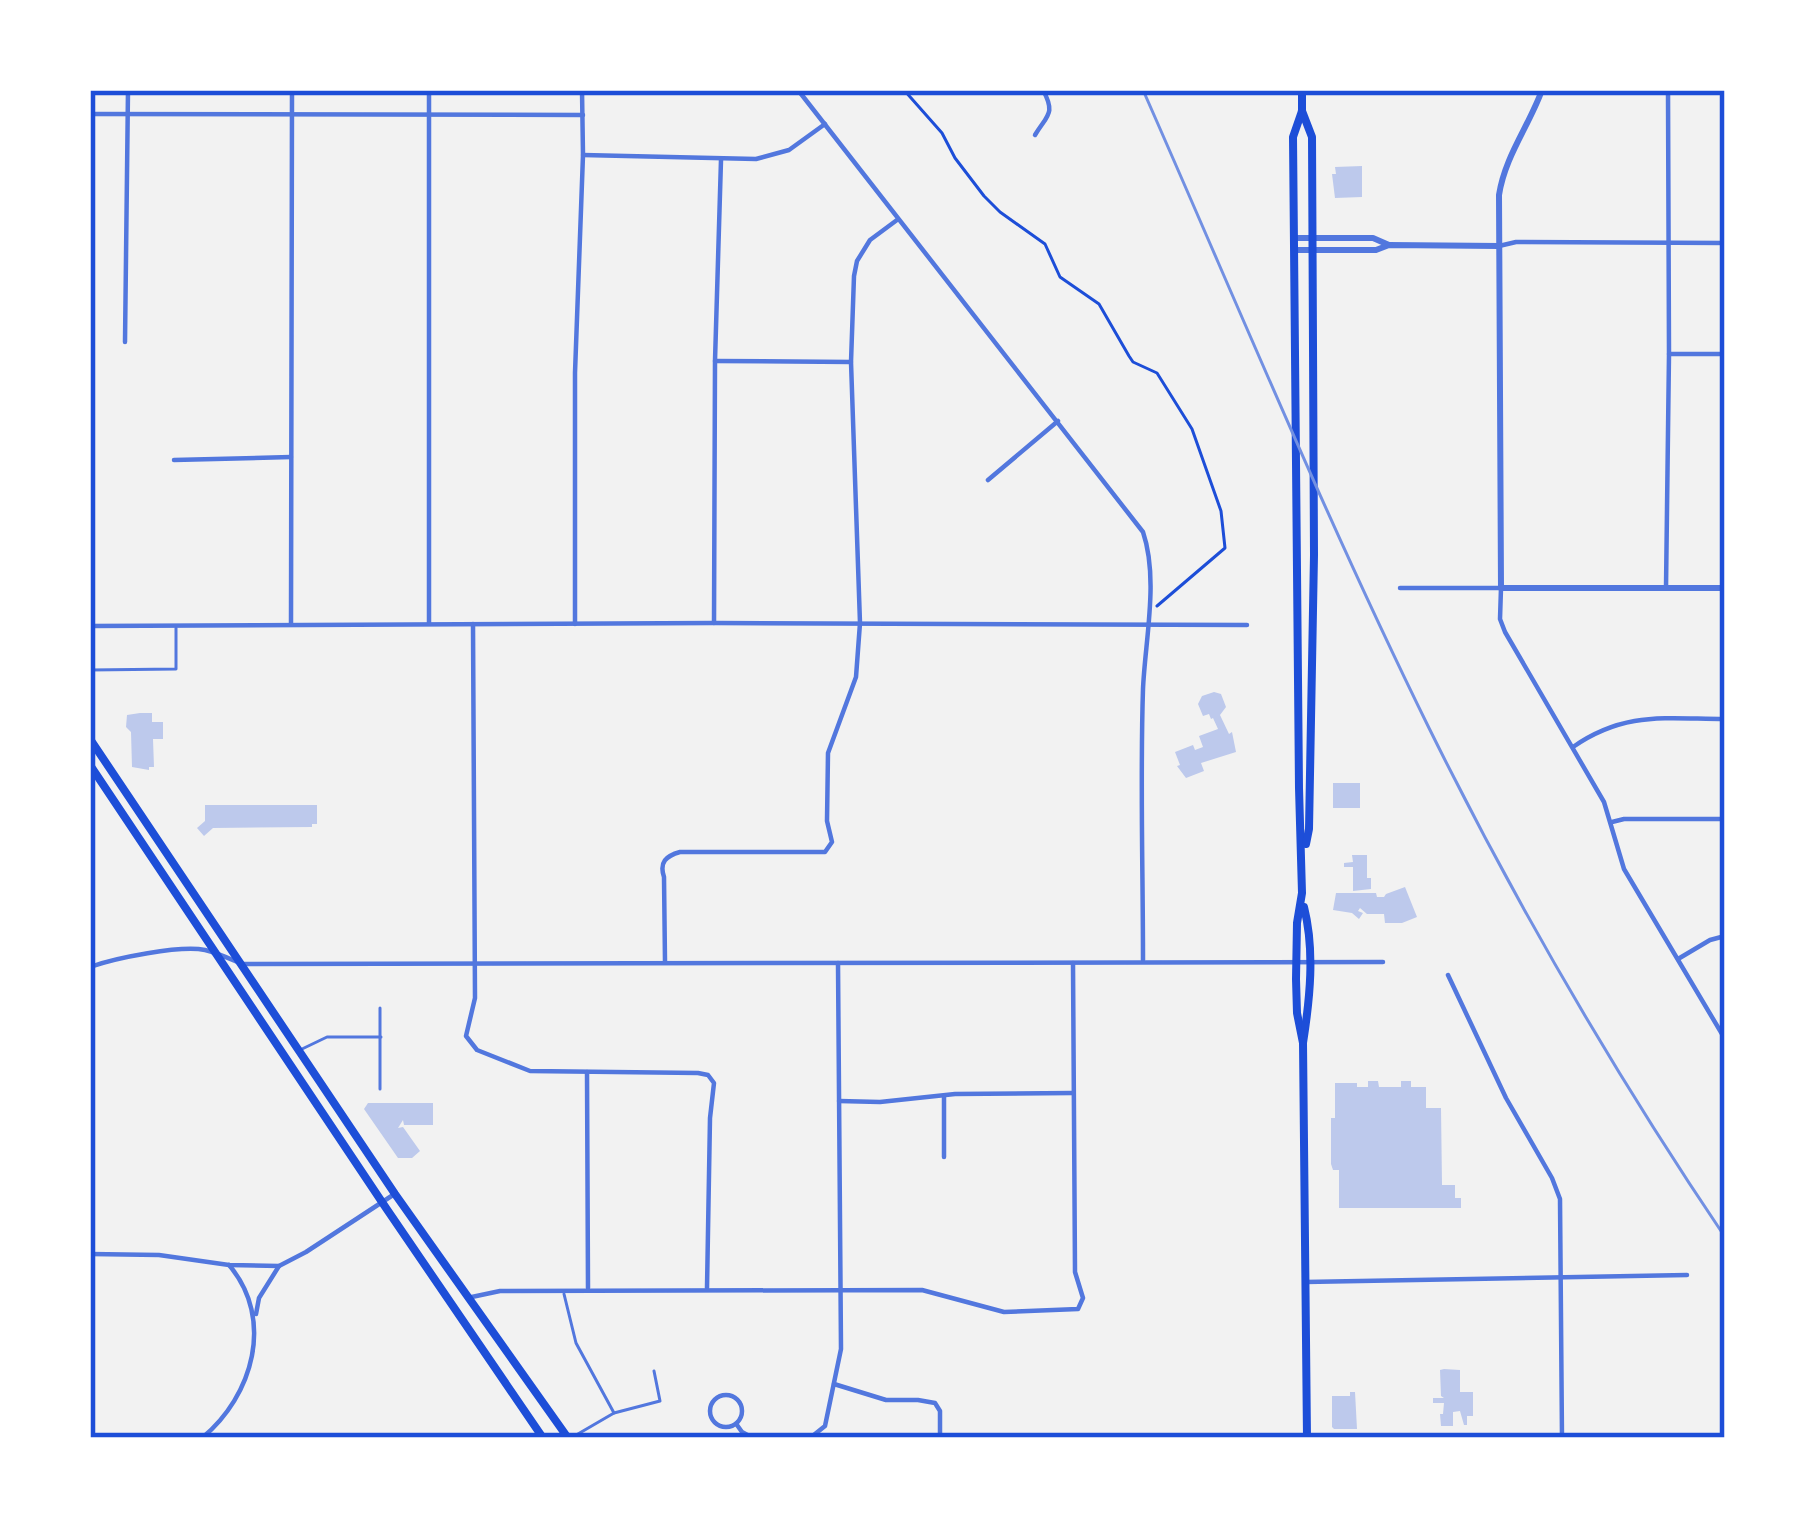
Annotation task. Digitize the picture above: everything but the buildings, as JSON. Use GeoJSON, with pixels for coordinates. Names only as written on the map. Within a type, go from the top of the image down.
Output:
{"type":"FeatureCollection","features":[{"type":"Feature","properties":{"kind":"main road"},"geometry":{"type":"LineString","coordinates":[[1302,90],[1302,111],[1293,136],[1303,857],[1296,963],[1303,1043]]}},
{"type":"Feature","properties":{"kind":"main road"},"geometry":{"type":"LineString","coordinates":[[1302,111],[1312,136],[1315,556],[1309,829],[1303,857]]}},
{"type":"Feature","properties":{"kind":"main road"},"geometry":{"type":"LineString","coordinates":[[90,739],[395,1194],[569,1438]]}},
{"type":"Feature","properties":{"kind":"main road"},"geometry":{"type":"LineString","coordinates":[[90,765],[543,1438]]}},
{"type":"Feature","properties":{"kind":"main road"},"geometry":{"type":"LineString","coordinates":[[1302,899],[1310,963],[1303,1043],[1307,1438]]}},
{"type":"Feature","properties":{"kind":"main road"},"geometry":{"type":"LineString","coordinates":[[357,1162],[374,1160]]}},
{"type":"Feature","properties":{"kind":"street"},"geometry":{"type":"LineString","coordinates":[[125,342],[128,90]]}},
{"type":"Feature","properties":{"kind":"street"},"geometry":{"type":"LineString","coordinates":[[291,623],[292,90]]}},
{"type":"Feature","properties":{"kind":"street"},"geometry":{"type":"LineString","coordinates":[[428,623],[429,90]]}},
{"type":"Feature","properties":{"kind":"street"},"geometry":{"type":"LineString","coordinates":[[574,624],[582,90]]}},
{"type":"Feature","properties":{"kind":"street"},"geometry":{"type":"LineString","coordinates":[[798,90],[1143,532],[1150,623],[1143,688],[1143,962]]}},
{"type":"Feature","properties":{"kind":"street"},"geometry":{"type":"LineString","coordinates":[[1035,135],[1049,116],[1043,90]]}},
{"type":"Feature","properties":{"kind":"street"},"geometry":{"type":"LineString","coordinates":[[1542,90],[1503,175],[1499,195],[1500,619],[1604,802],[1624,869],[1725,1039]]}},
{"type":"Feature","properties":{"kind":"street"},"geometry":{"type":"LineString","coordinates":[[1666,588],[1669,90]]}},
{"type":"Feature","properties":{"kind":"street"},"geometry":{"type":"LineString","coordinates":[[90,114],[583,115]]}},
{"type":"Feature","properties":{"kind":"street"},"geometry":{"type":"LineString","coordinates":[[583,155],[756,159],[789,150],[826,124]]}},
{"type":"Feature","properties":{"kind":"street"},"geometry":{"type":"LineString","coordinates":[[714,622],[721,160]]}},
{"type":"Feature","properties":{"kind":"street"},"geometry":{"type":"LineString","coordinates":[[665,962],[662,863],[670,855],[815,853],[825,852],[832,842],[827,821],[827,753],[856,677],[860,623],[851,362],[857,261],[871,240],[898,218]]}},
{"type":"Feature","properties":{"kind":"street"},"geometry":{"type":"LineString","coordinates":[[1294,238],[1373,238],[1389,245]]}},
{"type":"Feature","properties":{"kind":"street"},"geometry":{"type":"LineString","coordinates":[[1294,250],[1516,242],[1725,243]]}},
{"type":"Feature","properties":{"kind":"street"},"geometry":{"type":"LineString","coordinates":[[1670,354],[1725,354]]}},
{"type":"Feature","properties":{"kind":"street"},"geometry":{"type":"LineString","coordinates":[[715,361],[851,362]]}},
{"type":"Feature","properties":{"kind":"street"},"geometry":{"type":"LineString","coordinates":[[988,480],[1058,421]]}},
{"type":"Feature","properties":{"kind":"street"},"geometry":{"type":"LineString","coordinates":[[174,460],[291,457]]}},
{"type":"Feature","properties":{"kind":"street"},"geometry":{"type":"LineString","coordinates":[[1400,588],[1725,588]]}},
{"type":"Feature","properties":{"kind":"street"},"geometry":{"type":"LineString","coordinates":[[473,624],[475,1006],[466,1031],[468,1040],[473,1047],[530,1071],[698,1073],[711,1079],[706,1289]]}},
{"type":"Feature","properties":{"kind":"street"},"geometry":{"type":"LineString","coordinates":[[90,626],[1247,625]]}},
{"type":"Feature","properties":{"kind":"street"},"geometry":{"type":"LineString","coordinates":[[1573,747],[1624,721],[1725,719]]}},
{"type":"Feature","properties":{"kind":"street"},"geometry":{"type":"LineString","coordinates":[[1612,822],[1725,819]]}},
{"type":"Feature","properties":{"kind":"street"},"geometry":{"type":"LineString","coordinates":[[1678,959],[1725,936]]}},
{"type":"Feature","properties":{"kind":"street"},"geometry":{"type":"LineString","coordinates":[[92,965],[192,949],[242,964],[1383,962]]}},
{"type":"Feature","properties":{"kind":"street"},"geometry":{"type":"LineString","coordinates":[[809,1438],[825,1426],[841,1349],[838,963]]}},
{"type":"Feature","properties":{"kind":"street"},"geometry":{"type":"LineString","coordinates":[[467,1298],[496,1291],[587,1289],[931,1291],[1004,1312],[1078,1309],[1084,1298],[1075,1272],[1073,963]]}},
{"type":"Feature","properties":{"kind":"street"},"geometry":{"type":"LineString","coordinates":[[1448,975],[1560,1199],[1562,1438]]}},
{"type":"Feature","properties":{"kind":"street"},"geometry":{"type":"LineString","coordinates":[[586,1072],[587,1289]]}},
{"type":"Feature","properties":{"kind":"street"},"geometry":{"type":"LineString","coordinates":[[839,1101],[1073,1093]]}},
{"type":"Feature","properties":{"kind":"street"},"geometry":{"type":"LineString","coordinates":[[944,1096],[944,1156]]}},
{"type":"Feature","properties":{"kind":"street"},"geometry":{"type":"LineString","coordinates":[[90,1254],[279,1266],[395,1194]]}},
{"type":"Feature","properties":{"kind":"street"},"geometry":{"type":"LineString","coordinates":[[229,1265],[248,1293],[255,1320]]}},
{"type":"Feature","properties":{"kind":"street"},"geometry":{"type":"LineString","coordinates":[[202,1438],[222,1418],[246,1378],[260,1298],[279,1266]]}},
{"type":"Feature","properties":{"kind":"street"},"geometry":{"type":"LineString","coordinates":[[1305,1282],[1687,1275]]}},
{"type":"Feature","properties":{"kind":"street"},"geometry":{"type":"LineString","coordinates":[[834,1384],[886,1400],[934,1403],[940,1411],[940,1438]]}},
{"type":"Feature","properties":{"kind":"street"},"geometry":{"type":"LineString","coordinates":[[717,1397],[737,1399],[742,1408],[737,1425],[722,1426],[713,1420],[710,1411],[717,1397]]}},
{"type":"Feature","properties":{"kind":"street"},"geometry":{"type":"LineString","coordinates":[[737,1425],[753,1438]]}},
{"type":"Feature","properties":{"kind":"lane"},"geometry":{"type":"LineString","coordinates":[[90,670],[176,669],[176,626]]}},
{"type":"Feature","properties":{"kind":"lane"},"geometry":{"type":"LineString","coordinates":[[380,1009],[380,1090]]}},
{"type":"Feature","properties":{"kind":"lane"},"geometry":{"type":"LineString","coordinates":[[300,1050],[327,1037],[381,1037]]}},
{"type":"Feature","properties":{"kind":"lane"},"geometry":{"type":"LineString","coordinates":[[563,1290],[576,1343],[614,1413]]}},
{"type":"Feature","properties":{"kind":"lane"},"geometry":{"type":"LineString","coordinates":[[569,1438],[614,1413],[660,1401],[654,1372]]}},
{"type":"Feature","properties":{"kind":"path"},"geometry":{"type":"LineString","coordinates":[[904,90],[942,133],[984,196],[1045,244],[1060,277],[1095,300],[1133,362],[1156,373],[1180,406],[1199,446],[1221,511],[1225,548],[1148,612]]}},
{"type":"Feature","properties":{"kind":"railway"},"geometry":{"type":"LineString","coordinates":[[1143,90],[1354,570],[1462,794],[1568,987],[1725,1237]]}}]}
